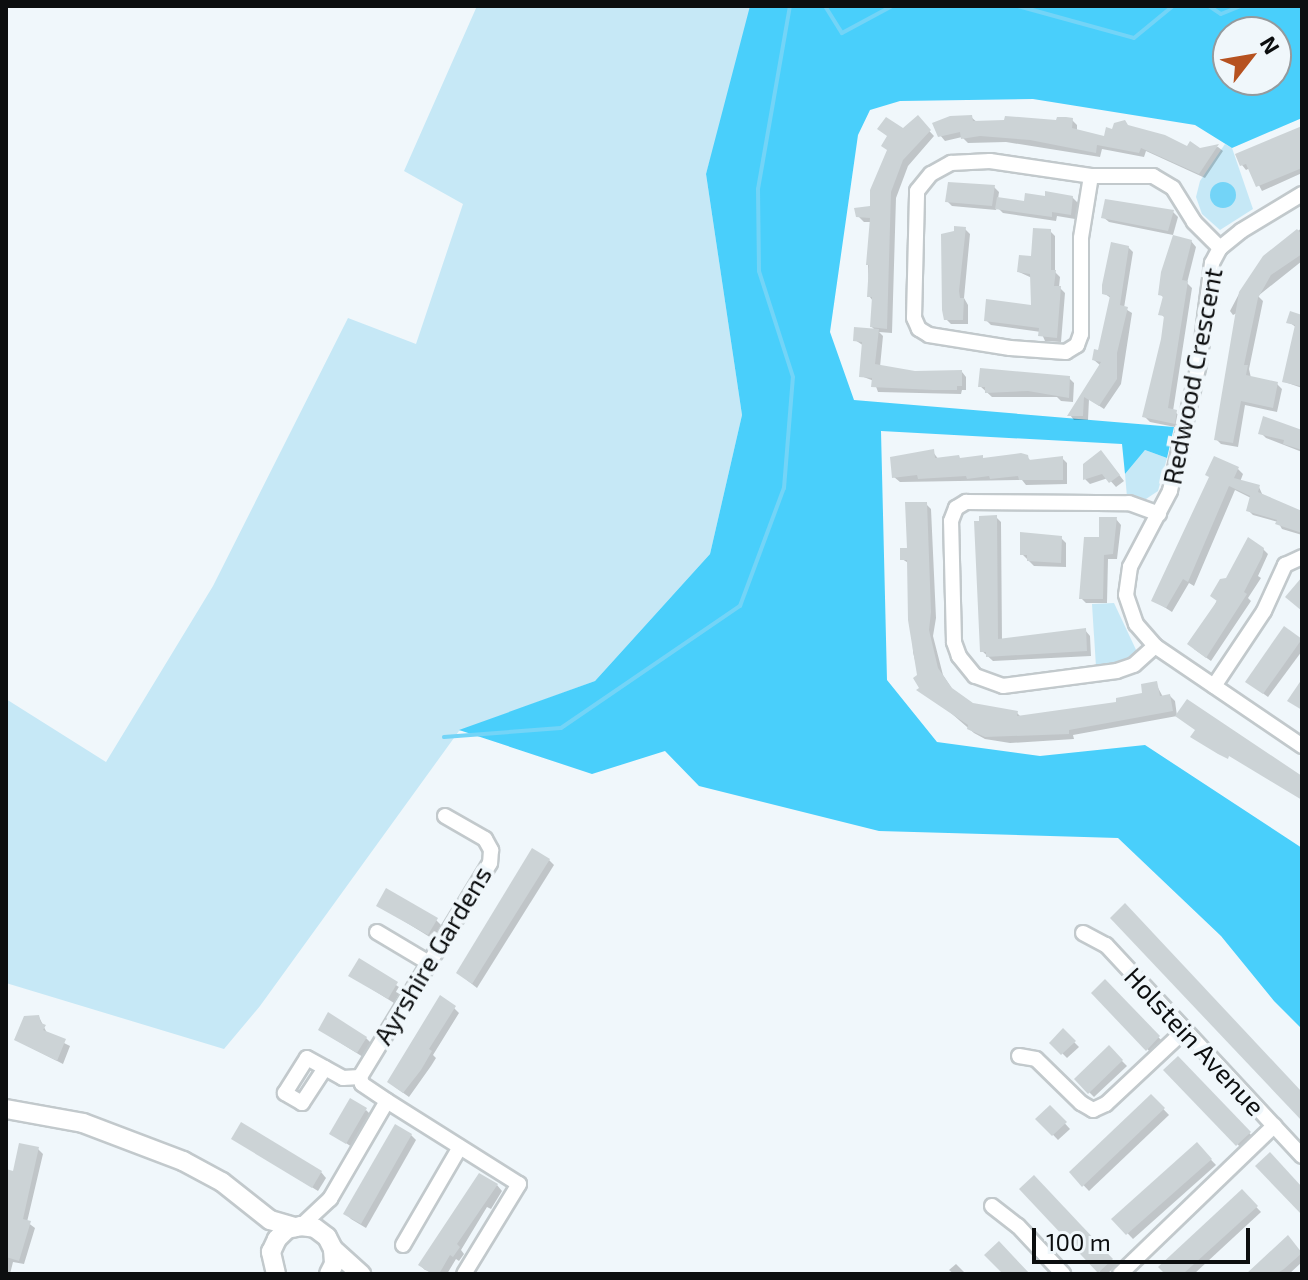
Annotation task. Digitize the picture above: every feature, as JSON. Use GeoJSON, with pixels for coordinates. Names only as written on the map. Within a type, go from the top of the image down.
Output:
{"type":"FeatureCollection","features":[{"type":"Feature","properties":{"kind":"street"},"geometry":{"type":"LineString","coordinates":[[1091,176],[1081,238],[1082,308],[1077,345],[1066,352],[1010,348],[929,335],[919,329],[914,318],[915,201],[917,191],[931,174],[951,163],[971,160],[1091,176],[1145,174],[1162,180],[1182,199],[1194,222],[1220,248]]}},
{"type":"Feature","properties":{"kind":"street","name":"Redwood Crescent"},"geometry":{"type":"LineString","coordinates":[[1302,194],[1271,211],[1220,248],[1212,263],[1199,364],[1170,491],[1126,582],[1130,611],[1136,624],[1155,646],[1302,746]]}},
{"type":"Feature","properties":{"kind":"street"},"geometry":{"type":"LineString","coordinates":[[1155,646],[1134,665],[1117,671],[1003,686],[975,676],[959,656],[954,642],[951,521],[956,508],[966,502],[1129,503],[1159,514]]}},
{"type":"Feature","properties":{"kind":"street"},"geometry":{"type":"LineString","coordinates":[[1214,686],[1264,611],[1285,565],[1302,557]]}},
{"type":"Feature","properties":{"kind":"street","name":"Ayrshire Gardens"},"geometry":{"type":"LineString","coordinates":[[360,1077],[490,863],[491,850],[485,839],[445,816]]}},
{"type":"Feature","properties":{"kind":"street"},"geometry":{"type":"LineString","coordinates":[[377,932],[429,963]]}},
{"type":"Feature","properties":{"kind":"street","name":"Holstein Avenue"},"geometry":{"type":"LineString","coordinates":[[1083,933],[1106,945],[1302,1156]]}},
{"type":"Feature","properties":{"kind":"street"},"geometry":{"type":"LineString","coordinates":[[1019,1056],[1036,1059],[1081,1103],[1093,1110],[1106,1104],[1185,1030]]}},
{"type":"Feature","properties":{"kind":"street"},"geometry":{"type":"LineString","coordinates":[[325,1068],[343,1078],[360,1077],[362,1084],[387,1101],[519,1184],[464,1274]]}},
{"type":"Feature","properties":{"kind":"street"},"geometry":{"type":"LineString","coordinates":[[272,1267],[277,1239],[298,1227],[330,1199],[387,1101]]}},
{"type":"Feature","properties":{"kind":"street"},"geometry":{"type":"LineString","coordinates":[[6,1109],[83,1123],[183,1161],[222,1182],[270,1220],[315,1228],[361,1274]]}},
{"type":"Feature","properties":{"kind":"street"},"geometry":{"type":"LineString","coordinates":[[1120,1274],[1274,1126]]}},
{"type":"Feature","properties":{"kind":"street"},"geometry":{"type":"LineString","coordinates":[[403,1245],[460,1147]]}},
{"type":"Feature","properties":{"kind":"street"},"geometry":{"type":"LineString","coordinates":[[329,1274],[334,1264],[330,1243],[330,1199]]}},
{"type":"Feature","properties":{"kind":"street"},"geometry":{"type":"LineString","coordinates":[[244,1202],[272,1267]]}},
{"type":"Feature","properties":{"kind":"street"},"geometry":{"type":"LineString","coordinates":[[992,1206],[1018,1226],[1063,1274]]}},
{"type":"Feature","properties":{"kind":"shaded area"},"geometry":{"type":"Polygon","coordinates":[[[477,6],[756,6],[706,174],[742,415],[710,554],[595,681],[459,731],[260,1006],[224,1049],[6,983],[6,699],[106,762],[213,586],[348,318],[416,344],[463,204],[404,171],[477,6]]]}},
{"type":"Feature","properties":{"kind":"shaded area"},"geometry":{"type":"Polygon","coordinates":[[[750,6],[1302,6],[1302,118],[1232,148],[1195,125],[1033,99],[900,101],[870,110],[858,135],[830,332],[854,400],[1174,427],[1167,458],[1145,450],[1125,474],[1122,444],[881,431],[887,680],[937,742],[1040,756],[1145,745],[1302,848],[1302,1029],[1274,1001],[1221,936],[1118,838],[879,831],[699,786],[665,751],[592,774],[459,730],[595,681],[710,554],[742,415],[706,174],[750,6]]]}},
{"type":"Feature","properties":{"kind":"shaded area"},"geometry":{"type":"Polygon","coordinates":[[[1225,144],[1232,148],[1253,209],[1220,230],[1202,214],[1196,197],[1200,181],[1225,144]]]}},
{"type":"Feature","properties":{"kind":"shaded area"},"geometry":{"type":"Polygon","coordinates":[[[1223,182],[1232,186],[1236,195],[1232,204],[1223,208],[1214,204],[1210,195],[1214,186],[1223,182]]]}},
{"type":"Feature","properties":{"kind":"shaded area"},"geometry":{"type":"Polygon","coordinates":[[[1145,450],[1167,458],[1158,491],[1143,501],[1127,497],[1125,474],[1145,450]]]}},
{"type":"Feature","properties":{"kind":"shaded area"},"geometry":{"type":"Polygon","coordinates":[[[1114,603],[1138,654],[1124,663],[1096,667],[1092,604],[1114,603]]]}},
{"type":"Feature","properties":{"kind":"building"},"geometry":{"type":"Polygon","coordinates":[[[918,115],[931,130],[903,160],[891,192],[887,329],[870,327],[872,297],[867,297],[869,265],[866,265],[870,218],[856,217],[854,208],[870,206],[870,190],[887,150],[881,146],[887,136],[877,129],[886,117],[903,128],[918,115]]]}},
{"type":"Feature","properties":{"kind":"building"},"geometry":{"type":"Polygon","coordinates":[[[972,115],[973,121],[1004,120],[1005,116],[1056,120],[1057,117],[1073,118],[1072,128],[1104,136],[1106,127],[1112,129],[1114,123],[1125,120],[1128,125],[1165,135],[1187,146],[1190,141],[1200,148],[1219,144],[1199,174],[1141,148],[1139,153],[1097,145],[1096,153],[1030,140],[980,136],[961,139],[960,132],[938,137],[932,123],[950,116],[972,115]]]}},
{"type":"Feature","properties":{"kind":"building"},"geometry":{"type":"Polygon","coordinates":[[[1302,126],[1302,168],[1256,187],[1246,164],[1240,166],[1235,154],[1302,126]]]}},
{"type":"Feature","properties":{"kind":"building"},"geometry":{"type":"Polygon","coordinates":[[[948,182],[995,185],[992,206],[945,202],[948,182]]]}},
{"type":"Feature","properties":{"kind":"building"},"geometry":{"type":"Polygon","coordinates":[[[1045,191],[1073,196],[1071,215],[1052,212],[1052,217],[995,209],[997,197],[1024,201],[1025,193],[1045,196],[1045,191]]]}},
{"type":"Feature","properties":{"kind":"building"},"geometry":{"type":"Polygon","coordinates":[[[1105,199],[1174,210],[1168,231],[1101,218],[1105,199]]]}},
{"type":"Feature","properties":{"kind":"building"},"geometry":{"type":"Polygon","coordinates":[[[954,226],[966,227],[959,291],[960,298],[964,298],[963,320],[944,320],[941,234],[954,231],[954,226]]]}},
{"type":"Feature","properties":{"kind":"building"},"geometry":{"type":"Polygon","coordinates":[[[1033,228],[1051,229],[1051,270],[1056,270],[1054,286],[1061,286],[1057,338],[1038,336],[1039,328],[984,321],[986,299],[1031,305],[1030,274],[1017,272],[1019,255],[1031,256],[1033,228]]]}},
{"type":"Feature","properties":{"kind":"building"},"geometry":{"type":"Polygon","coordinates":[[[1297,229],[1302,235],[1302,254],[1271,275],[1258,298],[1244,365],[1248,365],[1246,375],[1278,382],[1273,408],[1241,401],[1233,443],[1214,440],[1239,292],[1263,256],[1297,229]]]}},
{"type":"Feature","properties":{"kind":"building"},"geometry":{"type":"Polygon","coordinates":[[[1173,235],[1192,240],[1182,280],[1188,281],[1168,408],[1177,410],[1175,424],[1142,417],[1161,339],[1164,316],[1158,315],[1163,296],[1158,295],[1161,272],[1173,235]]]}},
{"type":"Feature","properties":{"kind":"building"},"geometry":{"type":"Polygon","coordinates":[[[1111,242],[1129,246],[1120,305],[1128,307],[1117,353],[1117,379],[1099,406],[1084,397],[1083,416],[1067,416],[1101,362],[1092,360],[1094,349],[1098,350],[1110,296],[1102,294],[1102,285],[1111,242]]]}},
{"type":"Feature","properties":{"kind":"building"},"geometry":{"type":"Polygon","coordinates":[[[1290,311],[1302,315],[1300,386],[1282,382],[1295,325],[1286,323],[1290,311]]]}},
{"type":"Feature","properties":{"kind":"building"},"geometry":{"type":"Polygon","coordinates":[[[854,327],[879,329],[875,364],[915,371],[962,370],[962,386],[957,386],[957,390],[871,387],[872,378],[859,377],[862,342],[853,341],[854,327]]]}},
{"type":"Feature","properties":{"kind":"building"},"geometry":{"type":"Polygon","coordinates":[[[980,368],[1070,376],[1069,398],[1028,391],[985,393],[985,387],[978,387],[980,368]]]}},
{"type":"Feature","properties":{"kind":"building"},"geometry":{"type":"Polygon","coordinates":[[[1263,416],[1302,430],[1302,450],[1283,444],[1284,440],[1258,434],[1263,416]]]}},
{"type":"Feature","properties":{"kind":"building"},"geometry":{"type":"Polygon","coordinates":[[[934,449],[935,458],[983,455],[983,458],[1021,453],[1028,455],[1029,460],[1063,456],[1063,480],[1019,480],[1018,476],[918,479],[917,475],[892,478],[890,457],[934,449]]]}},
{"type":"Feature","properties":{"kind":"building"},"geometry":{"type":"Polygon","coordinates":[[[1101,450],[1120,475],[1109,483],[1102,474],[1083,480],[1083,464],[1101,450]]]}},
{"type":"Feature","properties":{"kind":"building"},"geometry":{"type":"Polygon","coordinates":[[[1214,456],[1239,467],[1234,478],[1260,485],[1258,492],[1302,511],[1302,533],[1275,524],[1277,520],[1246,511],[1250,496],[1229,486],[1188,582],[1183,579],[1166,608],[1151,601],[1209,477],[1205,475],[1214,456]]]}},
{"type":"Feature","properties":{"kind":"building"},"geometry":{"type":"Polygon","coordinates":[[[905,502],[927,502],[929,630],[938,668],[952,688],[973,703],[1018,711],[1017,716],[1116,702],[1116,698],[1142,693],[1141,684],[1157,681],[1160,696],[1170,694],[1173,711],[1069,730],[1069,734],[985,737],[967,729],[968,725],[916,690],[919,688],[913,678],[917,675],[908,620],[907,560],[900,560],[900,548],[907,548],[905,502]]]}},
{"type":"Feature","properties":{"kind":"building"},"geometry":{"type":"Polygon","coordinates":[[[997,515],[998,639],[1086,628],[1087,651],[986,657],[986,652],[980,652],[974,521],[979,521],[979,516],[997,515]]]}},
{"type":"Feature","properties":{"kind":"building"},"geometry":{"type":"Polygon","coordinates":[[[1099,517],[1117,517],[1113,554],[1104,555],[1103,599],[1079,599],[1084,537],[1099,537],[1099,517]]]}},
{"type":"Feature","properties":{"kind":"building"},"geometry":{"type":"Polygon","coordinates":[[[1020,532],[1062,536],[1061,563],[1027,561],[1027,555],[1020,555],[1020,532]]]}},
{"type":"Feature","properties":{"kind":"building"},"geometry":{"type":"Polygon","coordinates":[[[1248,537],[1264,548],[1262,557],[1244,592],[1247,594],[1206,658],[1187,644],[1217,601],[1210,596],[1220,579],[1226,578],[1248,537]]]}},
{"type":"Feature","properties":{"kind":"building"},"geometry":{"type":"Polygon","coordinates":[[[1302,577],[1302,611],[1285,597],[1302,577]]]}},
{"type":"Feature","properties":{"kind":"building"},"geometry":{"type":"Polygon","coordinates":[[[1284,626],[1302,639],[1263,694],[1245,682],[1284,626]]]}},
{"type":"Feature","properties":{"kind":"building"},"geometry":{"type":"Polygon","coordinates":[[[1302,679],[1302,710],[1287,701],[1302,679]]]}},
{"type":"Feature","properties":{"kind":"building"},"geometry":{"type":"Polygon","coordinates":[[[1187,699],[1302,776],[1302,800],[1229,756],[1228,759],[1190,737],[1195,730],[1175,716],[1187,699]]]}},
{"type":"Feature","properties":{"kind":"building"},"geometry":{"type":"Polygon","coordinates":[[[532,848],[550,859],[472,984],[456,973],[532,848]]]}},
{"type":"Feature","properties":{"kind":"building"},"geometry":{"type":"Polygon","coordinates":[[[386,888],[438,918],[428,935],[376,906],[386,888]]]}},
{"type":"Feature","properties":{"kind":"building"},"geometry":{"type":"Polygon","coordinates":[[[1125,903],[1302,1092],[1302,1121],[1110,918],[1125,903]]]}},
{"type":"Feature","properties":{"kind":"building"},"geometry":{"type":"Polygon","coordinates":[[[359,958],[398,982],[388,999],[348,976],[359,958]]]}},
{"type":"Feature","properties":{"kind":"building"},"geometry":{"type":"Polygon","coordinates":[[[1105,979],[1160,1036],[1146,1051],[1091,993],[1105,979]]]}},
{"type":"Feature","properties":{"kind":"building"},"geometry":{"type":"Polygon","coordinates":[[[440,995],[456,1006],[429,1049],[432,1051],[421,1070],[403,1093],[387,1082],[440,995]]]}},
{"type":"Feature","properties":{"kind":"building"},"geometry":{"type":"Polygon","coordinates":[[[328,1012],[367,1037],[357,1053],[318,1030],[328,1012]]]}},
{"type":"Feature","properties":{"kind":"building"},"geometry":{"type":"Polygon","coordinates":[[[39,1015],[41,1023],[46,1025],[43,1030],[66,1039],[57,1061],[14,1040],[24,1016],[39,1015]]]}},
{"type":"Feature","properties":{"kind":"building"},"geometry":{"type":"Polygon","coordinates":[[[1063,1028],[1076,1041],[1061,1055],[1049,1043],[1063,1028]]]}},
{"type":"Feature","properties":{"kind":"building"},"geometry":{"type":"Polygon","coordinates":[[[1109,1045],[1123,1060],[1088,1094],[1074,1079],[1109,1045]]]}},
{"type":"Feature","properties":{"kind":"building"},"geometry":{"type":"Polygon","coordinates":[[[1178,1056],[1251,1132],[1236,1146],[1163,1070],[1178,1056]]]}},
{"type":"Feature","properties":{"kind":"building"},"geometry":{"type":"Polygon","coordinates":[[[1151,1094],[1165,1108],[1082,1187],[1069,1172],[1151,1094]]]}},
{"type":"Feature","properties":{"kind":"building"},"geometry":{"type":"Polygon","coordinates":[[[350,1098],[367,1108],[346,1144],[329,1134],[350,1098]]]}},
{"type":"Feature","properties":{"kind":"building"},"geometry":{"type":"Polygon","coordinates":[[[1050,1105],[1067,1122],[1052,1136],[1035,1119],[1050,1105]]]}},
{"type":"Feature","properties":{"kind":"building"},"geometry":{"type":"Polygon","coordinates":[[[241,1122],[322,1171],[312,1188],[231,1139],[241,1122]]]}},
{"type":"Feature","properties":{"kind":"building"},"geometry":{"type":"Polygon","coordinates":[[[395,1124],[412,1134],[361,1224],[343,1214],[395,1124]]]}},
{"type":"Feature","properties":{"kind":"building"},"geometry":{"type":"Polygon","coordinates":[[[1197,1142],[1212,1159],[1126,1235],[1111,1219],[1197,1142]]]}},
{"type":"Feature","properties":{"kind":"building"},"geometry":{"type":"Polygon","coordinates":[[[19,1143],[39,1147],[23,1219],[31,1221],[19,1261],[6,1257],[6,1169],[13,1171],[19,1143]]]}},
{"type":"Feature","properties":{"kind":"building"},"geometry":{"type":"Polygon","coordinates":[[[1270,1152],[1302,1187],[1302,1215],[1255,1166],[1270,1152]]]}},
{"type":"Feature","properties":{"kind":"building"},"geometry":{"type":"Polygon","coordinates":[[[479,1173],[498,1184],[457,1244],[460,1247],[453,1257],[450,1255],[439,1274],[432,1274],[418,1265],[479,1173]]]}},
{"type":"Feature","properties":{"kind":"building"},"geometry":{"type":"Polygon","coordinates":[[[1034,1175],[1113,1259],[1098,1273],[1019,1189],[1034,1175]]]}},
{"type":"Feature","properties":{"kind":"building"},"geometry":{"type":"Polygon","coordinates":[[[1242,1189],[1258,1206],[1183,1274],[1165,1274],[1158,1267],[1242,1189]]]}},
{"type":"Feature","properties":{"kind":"building"},"geometry":{"type":"Polygon","coordinates":[[[1288,1235],[1302,1253],[1276,1274],[1246,1274],[1288,1235]]]}},
{"type":"Feature","properties":{"kind":"building"},"geometry":{"type":"Polygon","coordinates":[[[999,1241],[1030,1274],[1003,1274],[984,1255],[999,1241]]]}},
{"type":"Feature","properties":{"kind":"waterway"},"geometry":{"type":"LineString","coordinates":[[444,737],[561,728],[740,606],[784,488],[793,377],[759,271],[758,189],[790,6]]}},
{"type":"Feature","properties":{"kind":"waterway"},"geometry":{"type":"LineString","coordinates":[[825,6],[842,33],[892,6]]}},
{"type":"Feature","properties":{"kind":"waterway"},"geometry":{"type":"LineString","coordinates":[[1018,6],[1134,38],[1173,6]]}},
{"type":"Feature","properties":{"kind":"waterway"},"geometry":{"type":"LineString","coordinates":[[1209,6],[1221,14],[1241,6]]}}]}
